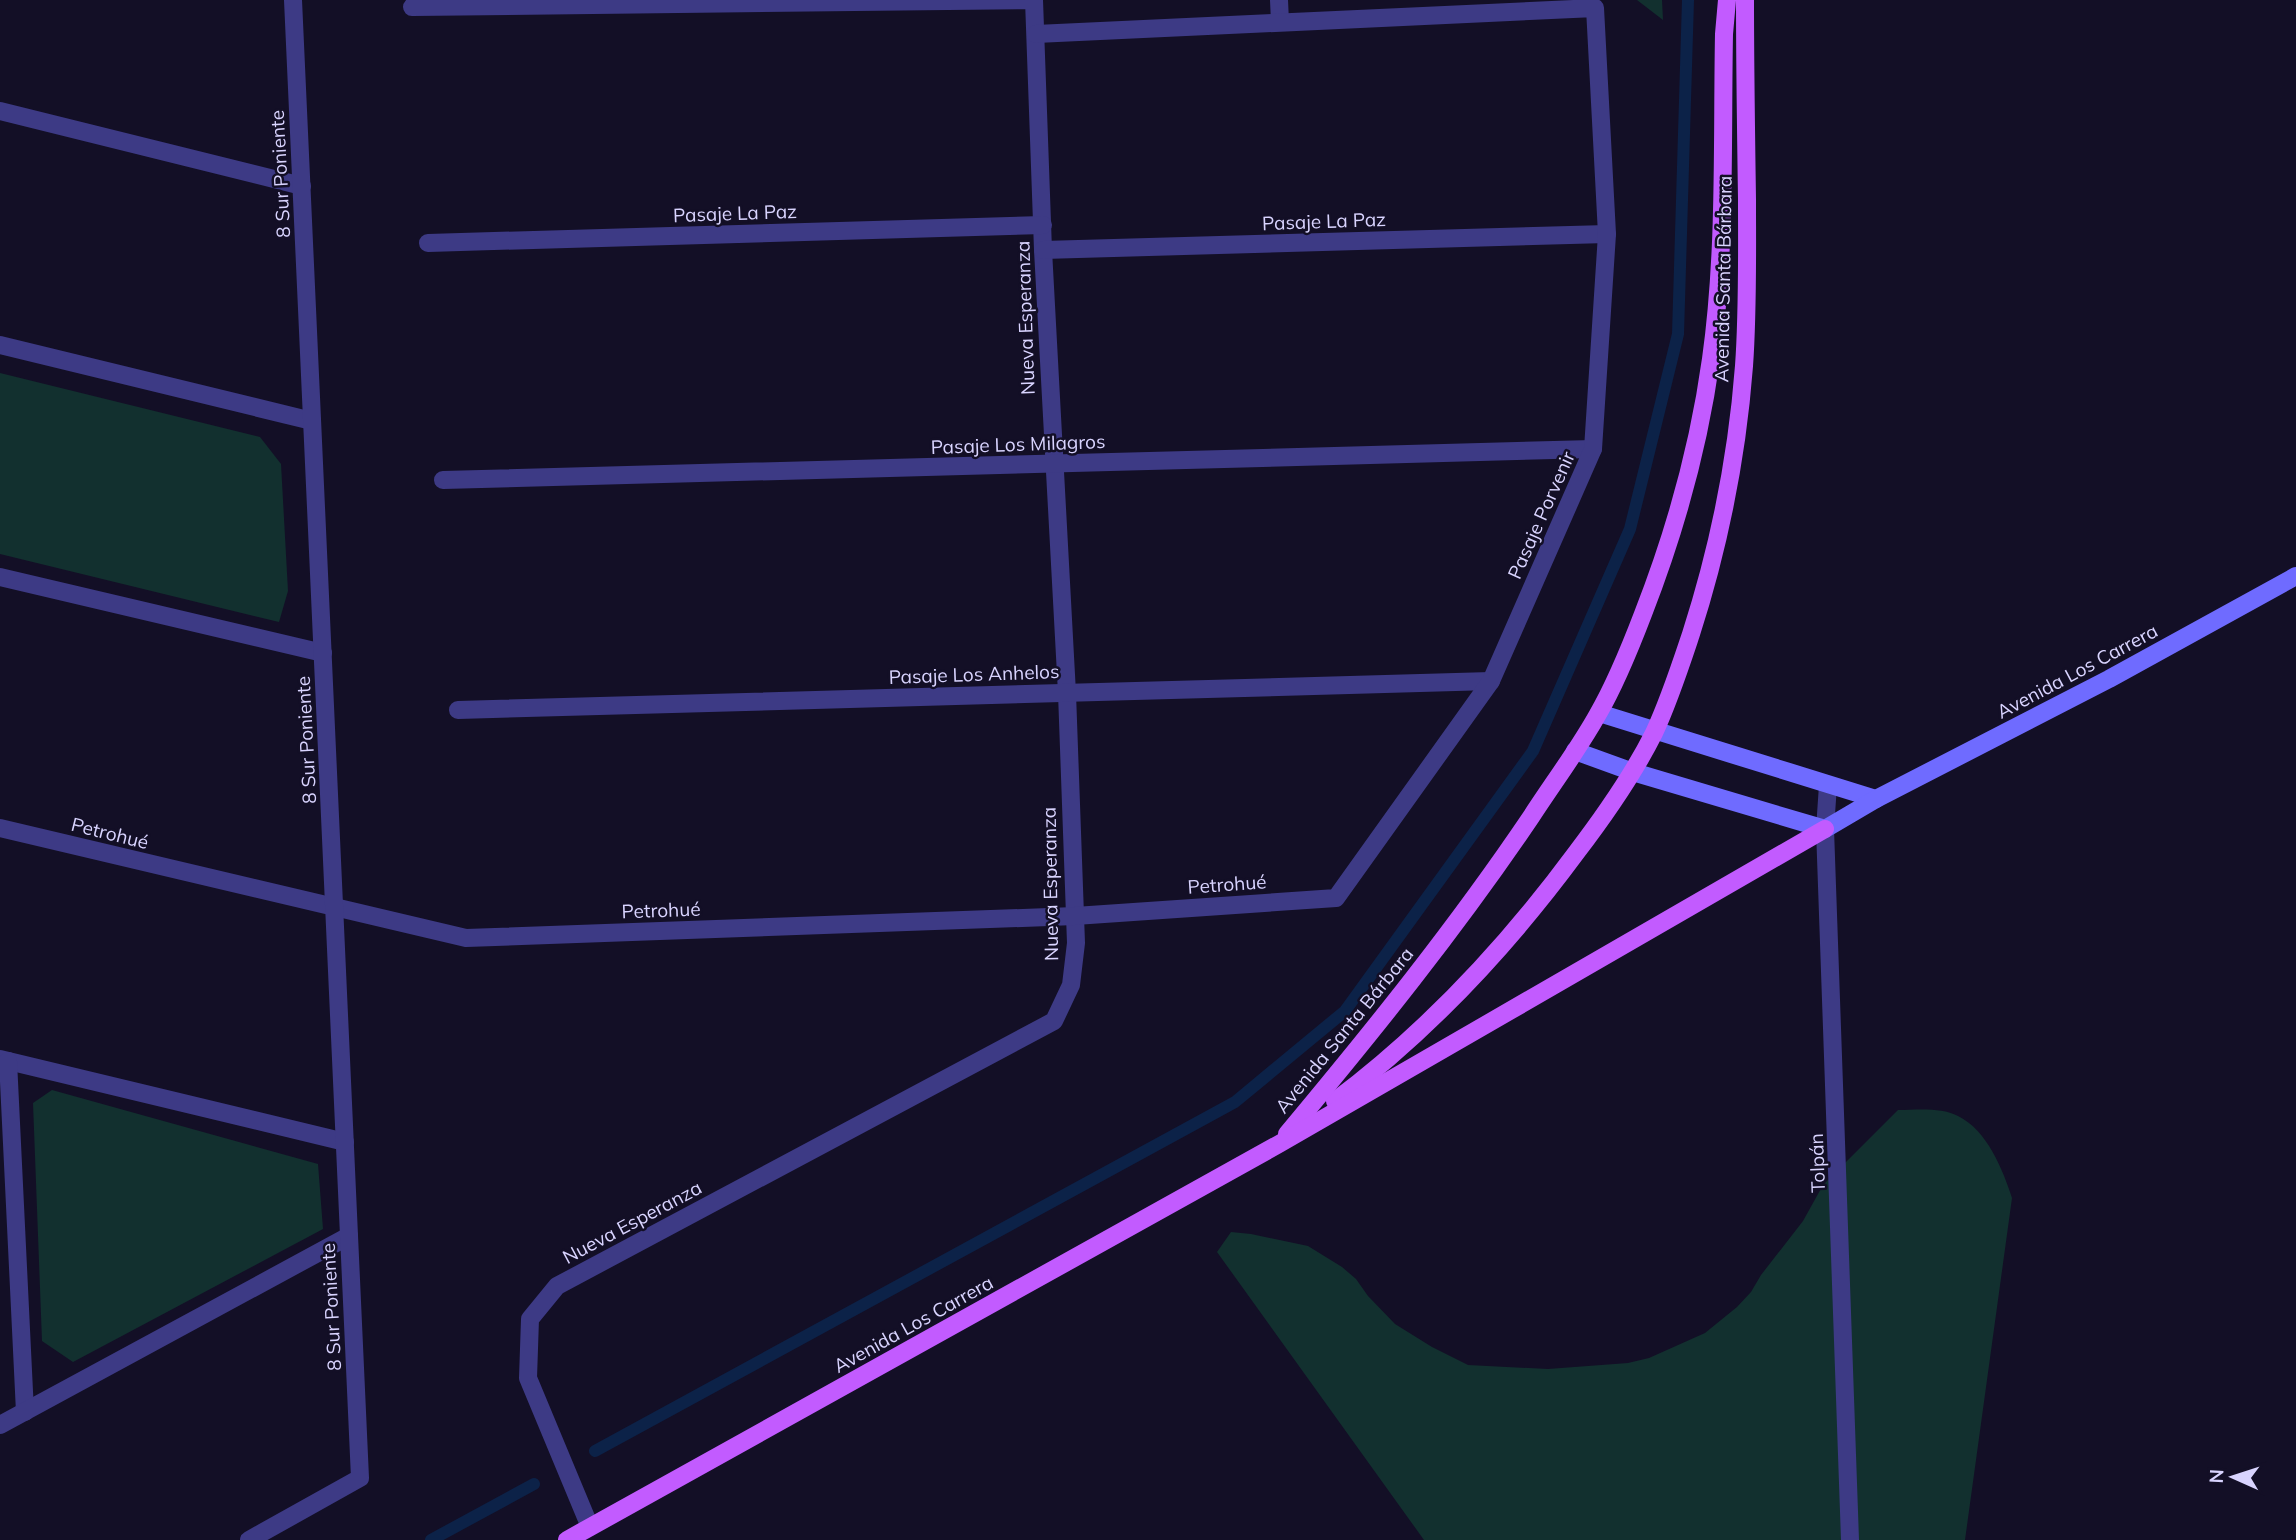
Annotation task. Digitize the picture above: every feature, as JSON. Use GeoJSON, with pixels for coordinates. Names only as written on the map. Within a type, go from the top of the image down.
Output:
{"type":"FeatureCollection","features":[{"type":"Feature","properties":{"kind":"main road","name":"Avenida Santa Bárbara"},"geometry":{"type":"LineString","coordinates":[[1279,1144],[1377,1026],[1470,904],[1599,713],[1631,645],[1658,575],[1681,503],[1711,360],[1719,288],[1727,0]]}},
{"type":"Feature","properties":{"kind":"main road","name":"Avenida Santa Bárbara"},"geometry":{"type":"LineString","coordinates":[[1279,1144],[1340,1098],[1399,1048],[1454,995],[1552,886],[1633,772],[1655,731],[1704,594],[1722,523],[1736,444],[1748,285],[1745,0]]}},
{"type":"Feature","properties":{"kind":"main road","name":"Avenida Los Carrera"},"geometry":{"type":"LineString","coordinates":[[1825,829],[1875,799],[2109,679],[2296,576]]}},
{"type":"Feature","properties":{"kind":"main road"},"geometry":{"type":"LineString","coordinates":[[1599,713],[1875,799]]}},
{"type":"Feature","properties":{"kind":"main road"},"geometry":{"type":"LineString","coordinates":[[1575,751],[1633,772],[1825,829]]}},
{"type":"Feature","properties":{"kind":"main road"},"geometry":{"type":"LineString","coordinates":[[1279,1144],[1825,829]]}},
{"type":"Feature","properties":{"kind":"main road","name":"Avenida Los Carrera"},"geometry":{"type":"LineString","coordinates":[[567,1540],[1279,1144]]}},
{"type":"Feature","properties":{"kind":"street","name":"8 Sur Poniente"},"geometry":{"type":"LineString","coordinates":[[249,1540],[360,1478],[293,0]]}},
{"type":"Feature","properties":{"kind":"street"},"geometry":{"type":"LineString","coordinates":[[412,7],[1034,0]]}},
{"type":"Feature","properties":{"kind":"street","name":"Nueva Esperanza"},"geometry":{"type":"LineString","coordinates":[[590,1528],[528,1378],[530,1319],[557,1286],[1054,1021],[1071,985],[1076,943],[1067,693],[1053,464],[1034,0]]}},
{"type":"Feature","properties":{"kind":"street"},"geometry":{"type":"LineString","coordinates":[[1279,0],[1280,22]]}},
{"type":"Feature","properties":{"kind":"street"},"geometry":{"type":"LineString","coordinates":[[1036,34],[1280,22],[1503,6]]}},
{"type":"Feature","properties":{"kind":"street","name":"Pasaje Porvenir"},"geometry":{"type":"LineString","coordinates":[[1336,898],[1492,681],[1593,449],[1606,234],[1595,8],[1503,6]]}},
{"type":"Feature","properties":{"kind":"street"},"geometry":{"type":"LineString","coordinates":[[0,111],[302,186]]}},
{"type":"Feature","properties":{"kind":"street","name":"Pasaje La Paz"},"geometry":{"type":"LineString","coordinates":[[428,243],[1042,225]]}},
{"type":"Feature","properties":{"kind":"street","name":"Pasaje La Paz"},"geometry":{"type":"LineString","coordinates":[[1043,250],[1606,234]]}},
{"type":"Feature","properties":{"kind":"street"},"geometry":{"type":"LineString","coordinates":[[0,345],[312,421]]}},
{"type":"Feature","properties":{"kind":"street","name":"Pasaje Los Milagros"},"geometry":{"type":"LineString","coordinates":[[443,480],[1593,449]]}},
{"type":"Feature","properties":{"kind":"street"},"geometry":{"type":"LineString","coordinates":[[0,577],[323,653]]}},
{"type":"Feature","properties":{"kind":"street","name":"Pasaje Los Anhelos"},"geometry":{"type":"LineString","coordinates":[[458,710],[1492,681]]}},
{"type":"Feature","properties":{"kind":"street","name":"Tolpán"},"geometry":{"type":"LineString","coordinates":[[1828,785],[1825,829],[1850,1540]]}},
{"type":"Feature","properties":{"kind":"street","name":"Petrohué"},"geometry":{"type":"LineString","coordinates":[[0,828],[466,939],[1075,916],[1336,898]]}},
{"type":"Feature","properties":{"kind":"street"},"geometry":{"type":"LineString","coordinates":[[25,1412],[4,1060],[345,1142]]}},
{"type":"Feature","properties":{"kind":"street"},"geometry":{"type":"LineString","coordinates":[[0,1425],[349,1236]]}},
{"type":"Feature","properties":{"kind":"green space"},"geometry":{"type":"Polygon","coordinates":[[[1637,0],[1662,0],[1663,20],[1637,0]]]}},
{"type":"Feature","properties":{"kind":"green space"},"geometry":{"type":"Polygon","coordinates":[[[0,373],[260,437],[281,464],[288,591],[279,622],[0,554],[0,373]]]}},
{"type":"Feature","properties":{"kind":"green space"},"geometry":{"type":"Polygon","coordinates":[[[52,1090],[318,1164],[323,1229],[73,1362],[42,1341],[33,1103],[52,1090]]]}},
{"type":"Feature","properties":{"kind":"green space"},"geometry":{"type":"Polygon","coordinates":[[[1898,1110],[1944,1111],[1968,1122],[1993,1152],[2012,1198],[1965,1540],[1424,1540],[1217,1252],[1231,1232],[1308,1246],[1356,1279],[1395,1324],[1468,1365],[1548,1369],[1628,1363],[1649,1358],[1705,1333],[1737,1307],[1803,1221],[1823,1185],[1898,1110]]]}},
{"type":"Feature","properties":{"kind":"waterway"},"geometry":{"type":"LineString","coordinates":[[595,1451],[1235,1102],[1345,1011],[1533,751],[1630,529],[1678,334],[1688,0]]}},
{"type":"Feature","properties":{"kind":"waterway"},"geometry":{"type":"LineString","coordinates":[[431,1540],[534,1484]]}}]}
